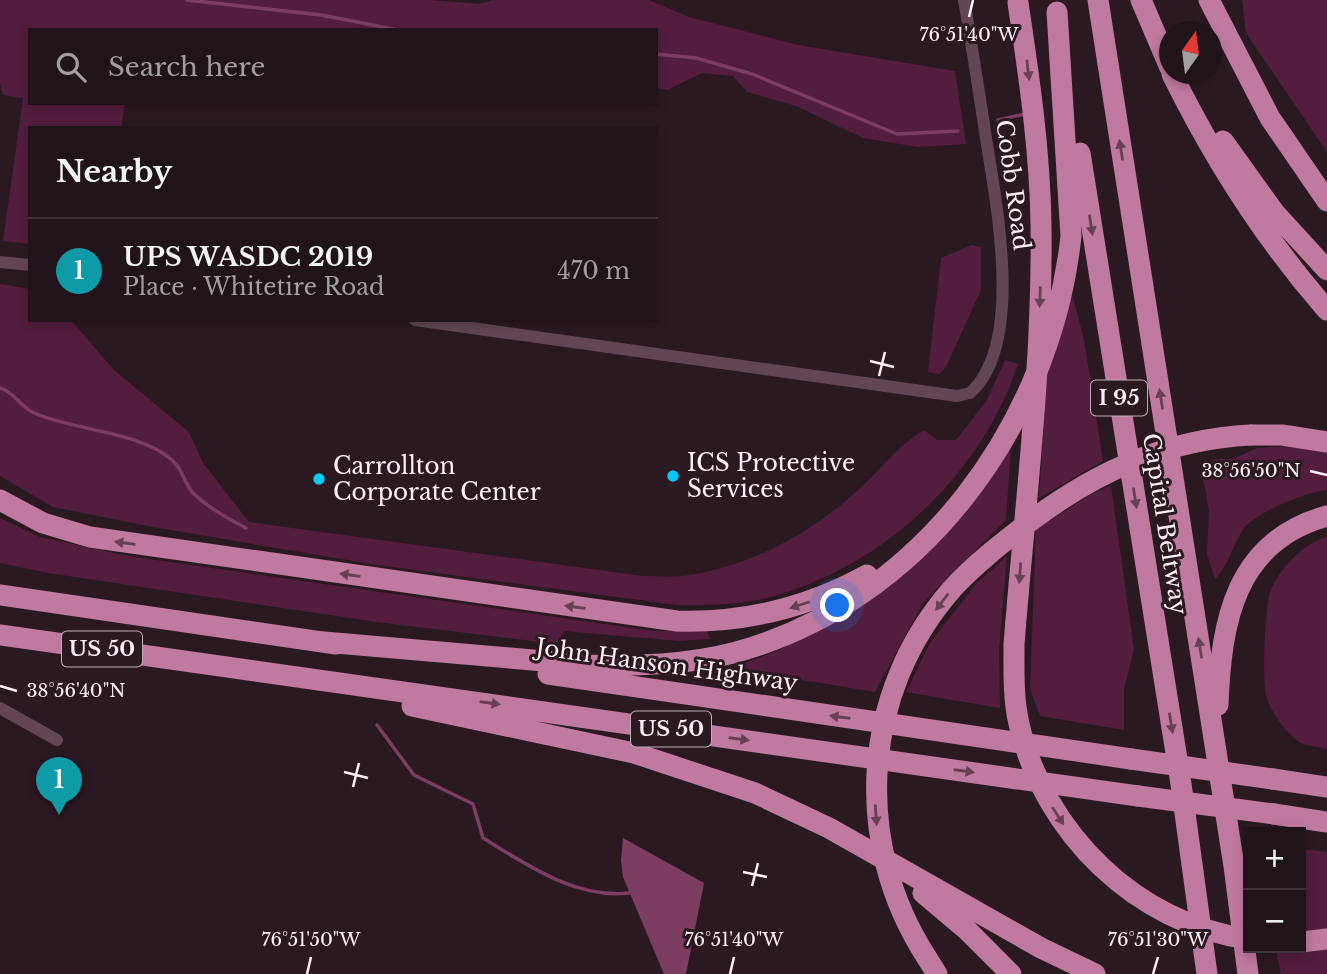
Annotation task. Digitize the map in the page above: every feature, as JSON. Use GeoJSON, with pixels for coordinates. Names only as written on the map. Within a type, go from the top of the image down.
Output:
{"type":"FeatureCollection","features":[{"type":"Feature","properties":{"kind":"highway","name":"Capital Beltway"},"geometry":{"type":"LineString","coordinates":[[1098,0],[1218,763],[1248,974]]}},
{"type":"Feature","properties":{"kind":"highway"},"geometry":{"type":"LineString","coordinates":[[1141,0],[1159,42]]}},
{"type":"Feature","properties":{"kind":"highway"},"geometry":{"type":"LineString","coordinates":[[1153,0],[1162,21]]}},
{"type":"Feature","properties":{"kind":"highway"},"geometry":{"type":"LineString","coordinates":[[1209,0],[1270,117],[1327,201]]}},
{"type":"Feature","properties":{"kind":"highway"},"geometry":{"type":"LineString","coordinates":[[1018,1],[1035,124],[1041,226],[1037,351],[1014,644],[1014,688],[1019,723],[1041,788],[1061,821],[1088,854],[1118,881],[1153,906],[1191,924],[1243,938]]}},
{"type":"Feature","properties":{"kind":"highway","name":"Capital Beltway"},"geometry":{"type":"LineString","coordinates":[[1056,6],[1181,784],[1208,974]]}},
{"type":"Feature","properties":{"kind":"highway"},"geometry":{"type":"LineString","coordinates":[[324,642],[590,665],[631,666],[703,659],[762,643],[827,615],[878,582],[942,521],[989,466],[1031,389],[1060,301],[1068,266],[1071,215],[1056,6]]}},
{"type":"Feature","properties":{"kind":"highway"},"geometry":{"type":"LineString","coordinates":[[1177,84],[1195,121],[1257,220],[1292,269],[1327,310]]}},
{"type":"Feature","properties":{"kind":"highway"},"geometry":{"type":"LineString","coordinates":[[1191,84],[1238,164],[1274,212],[1327,270]]}},
{"type":"Feature","properties":{"kind":"highway"},"geometry":{"type":"LineString","coordinates":[[932,966],[900,908],[890,880],[881,850],[875,793],[878,752],[887,709],[909,653],[925,625],[952,589],[982,560],[1052,505],[1084,485],[1149,453],[1185,442],[1251,435],[1282,435],[1327,442]]}},
{"type":"Feature","properties":{"kind":"highway"},"geometry":{"type":"LineString","coordinates":[[0,500],[43,523],[89,537],[651,618],[706,622],[764,614],[820,598],[875,570],[942,521]]}},
{"type":"Feature","properties":{"kind":"highway"},"geometry":{"type":"LineString","coordinates":[[1218,763],[1222,654],[1235,595],[1247,571],[1263,550],[1284,533],[1327,516]]}},
{"type":"Feature","properties":{"kind":"highway","name":"John Hanson Highway"},"geometry":{"type":"LineString","coordinates":[[0,595],[1327,787]]}},
{"type":"Feature","properties":{"kind":"highway","name":"US 50"},"geometry":{"type":"LineString","coordinates":[[0,635],[1327,822]]}},
{"type":"Feature","properties":{"kind":"highway"},"geometry":{"type":"LineString","coordinates":[[204,663],[634,753],[755,793],[829,828],[1041,948],[1095,974]]}},
{"type":"Feature","properties":{"kind":"highway"},"geometry":{"type":"LineString","coordinates":[[1273,779],[1327,778]]}},
{"type":"Feature","properties":{"kind":"highway"},"geometry":{"type":"LineString","coordinates":[[829,828],[929,897],[968,930],[1011,974]]}},
{"type":"Feature","properties":{"kind":"highway"},"geometry":{"type":"LineString","coordinates":[[1306,941],[1327,939]]}},
{"type":"Feature","properties":{"kind":"street","name":"Cobb Road"},"geometry":{"type":"LineString","coordinates":[[429,322],[957,396],[970,393],[983,374],[1001,312],[1003,257],[964,0]]}},
{"type":"Feature","properties":{"kind":"street"},"geometry":{"type":"LineString","coordinates":[[0,262],[28,265]]}},
{"type":"Feature","properties":{"kind":"street"},"geometry":{"type":"LineString","coordinates":[[0,708],[57,740]]}},
{"type":"Feature","properties":{"kind":"shaded area"},"geometry":{"type":"Polygon","coordinates":[[[0,0],[430,0],[480,4],[492,0],[649,0],[689,17],[798,45],[955,71],[966,144],[918,147],[863,138],[796,106],[747,92],[733,76],[702,73],[667,90],[658,88],[658,28],[28,28],[28,105],[125,105],[121,126],[28,126],[28,244],[3,241],[23,98],[3,95],[0,83],[0,0]]]}},
{"type":"Feature","properties":{"kind":"shaded area"},"geometry":{"type":"Polygon","coordinates":[[[1242,0],[1327,0],[1327,152],[1246,33],[1242,0]]]}},
{"type":"Feature","properties":{"kind":"shaded area"},"geometry":{"type":"Polygon","coordinates":[[[972,245],[981,247],[981,290],[946,367],[940,374],[928,372],[941,258],[972,245]]]}},
{"type":"Feature","properties":{"kind":"shaded area"},"geometry":{"type":"Polygon","coordinates":[[[0,284],[28,289],[28,322],[73,322],[114,370],[189,432],[203,463],[249,522],[642,576],[690,575],[736,564],[800,534],[839,507],[906,443],[924,430],[937,440],[956,440],[987,400],[1005,360],[1018,364],[1001,405],[979,444],[953,479],[922,512],[850,565],[809,584],[767,598],[734,603],[677,605],[377,565],[153,527],[53,507],[0,476],[0,284]]]}},
{"type":"Feature","properties":{"kind":"shaded area"},"geometry":{"type":"Polygon","coordinates":[[[1072,294],[1084,340],[1103,461],[1039,498],[1048,358],[1066,295],[1072,294]]]}},
{"type":"Feature","properties":{"kind":"shaded area"},"geometry":{"type":"Polygon","coordinates":[[[1011,445],[1006,520],[923,603],[875,692],[731,668],[777,651],[820,628],[942,533],[985,487],[1011,445]]]}},
{"type":"Feature","properties":{"kind":"shaded area"},"geometry":{"type":"Polygon","coordinates":[[[1286,446],[1327,451],[1327,490],[1282,504],[1250,522],[1240,534],[1215,579],[1207,554],[1209,510],[1202,473],[1205,464],[1214,459],[1233,459],[1257,448],[1286,446]]]}},
{"type":"Feature","properties":{"kind":"shaded area"},"geometry":{"type":"Polygon","coordinates":[[[1111,486],[1134,650],[1124,689],[1124,730],[1040,716],[1030,689],[1036,529],[1093,493],[1111,486]]]}},
{"type":"Feature","properties":{"kind":"shaded area"},"geometry":{"type":"Polygon","coordinates":[[[0,518],[40,537],[128,556],[654,631],[707,631],[710,639],[679,641],[564,631],[556,644],[377,622],[48,573],[0,563],[0,518]]]}},
{"type":"Feature","properties":{"kind":"shaded area"},"geometry":{"type":"Polygon","coordinates":[[[1327,537],[1327,749],[1301,743],[1279,722],[1266,695],[1264,659],[1268,601],[1274,584],[1286,566],[1301,551],[1327,537]]]}},
{"type":"Feature","properties":{"kind":"shaded area"},"geometry":{"type":"Polygon","coordinates":[[[1007,556],[999,650],[1000,708],[906,692],[930,643],[975,585],[1007,556]]]}},
{"type":"Feature","properties":{"kind":"shaded area"},"geometry":{"type":"Polygon","coordinates":[[[623,838],[704,883],[686,974],[664,974],[623,877],[623,838]]]}},
{"type":"Feature","properties":{"kind":"shaded area"},"geometry":{"type":"Polygon","coordinates":[[[1306,850],[1327,852],[1327,974],[1281,974],[1276,953],[1306,953],[1306,850]]]}},
{"type":"Feature","properties":{"kind":"waterway"},"geometry":{"type":"LineString","coordinates":[[187,0],[321,15],[388,28]]}},
{"type":"Feature","properties":{"kind":"waterway"},"geometry":{"type":"LineString","coordinates":[[658,54],[696,58],[752,74],[897,134],[958,131]]}},
{"type":"Feature","properties":{"kind":"waterway"},"geometry":{"type":"LineString","coordinates":[[998,120],[1025,114]]}},
{"type":"Feature","properties":{"kind":"waterway"},"geometry":{"type":"LineString","coordinates":[[0,388],[34,413],[124,437],[158,450],[175,463],[192,492],[218,512],[246,528]]}},
{"type":"Feature","properties":{"kind":"waterway"},"geometry":{"type":"LineString","coordinates":[[377,725],[414,775],[473,804],[483,838],[535,869],[571,885],[590,891],[629,893]]}},
{"type":"Feature","properties":{"kind":"place","name":"ICS Protective Services"},"geometry":{"type":"Point","coordinates":[673,476]}},
{"type":"Feature","properties":{"kind":"place","name":"Carrollton Corporate Center"},"geometry":{"type":"Point","coordinates":[319,479]}},
{"type":"Feature","properties":{"kind":"place","name":"UPS WASDC 2019"},"geometry":{"type":"Point","coordinates":[59,815]}}]}
